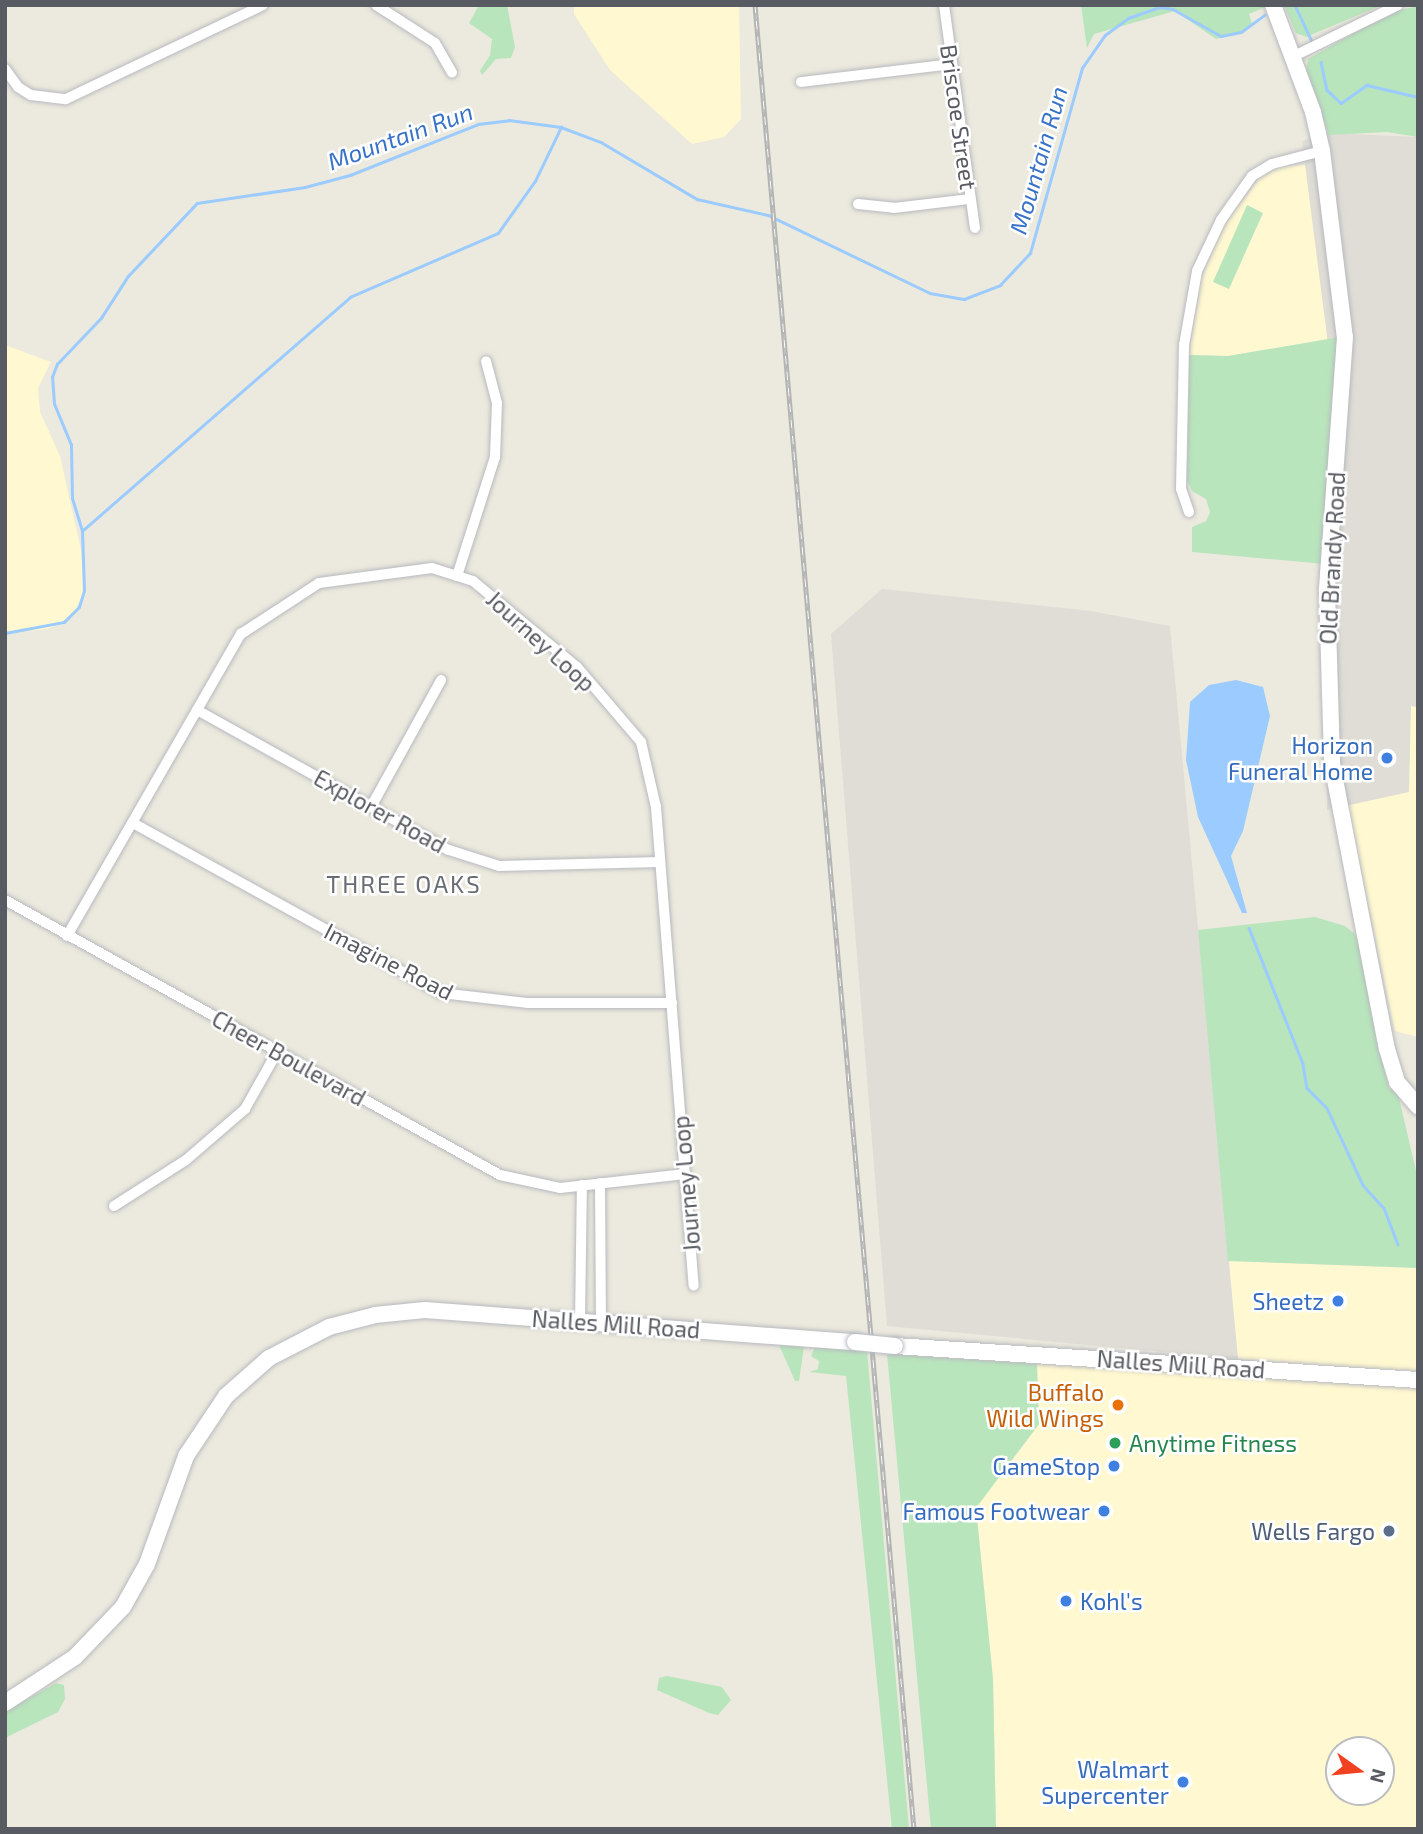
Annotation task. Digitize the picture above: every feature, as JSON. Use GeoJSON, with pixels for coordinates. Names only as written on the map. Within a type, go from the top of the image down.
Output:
{"type":"FeatureCollection","features":[{"type":"Feature","properties":{"kind":"street"},"geometry":{"type":"LineString","coordinates":[[5,69],[24,92],[47,100],[66,99],[264,5]]}},
{"type":"Feature","properties":{"kind":"street"},"geometry":{"type":"LineString","coordinates":[[376,5],[435,43],[452,72]]}},
{"type":"Feature","properties":{"kind":"street","name":"Briscoe Street"},"geometry":{"type":"LineString","coordinates":[[944,5],[975,228]]}},
{"type":"Feature","properties":{"kind":"street","name":"Old Brandy Road"},"geometry":{"type":"LineString","coordinates":[[1273,5],[1322,151],[1345,337],[1327,592],[1332,764],[1387,1049],[1397,1082],[1418,1106]]}},
{"type":"Feature","properties":{"kind":"street"},"geometry":{"type":"LineString","coordinates":[[1292,57],[1398,5]]}},
{"type":"Feature","properties":{"kind":"street"},"geometry":{"type":"LineString","coordinates":[[801,82],[952,64]]}},
{"type":"Feature","properties":{"kind":"street"},"geometry":{"type":"LineString","coordinates":[[1189,512],[1181,489],[1184,345],[1197,271],[1221,220],[1252,176],[1272,164],[1322,151]]}},
{"type":"Feature","properties":{"kind":"street"},"geometry":{"type":"LineString","coordinates":[[858,204],[894,208],[970,199]]}},
{"type":"Feature","properties":{"kind":"street"},"geometry":{"type":"LineString","coordinates":[[457,576],[495,457],[497,403],[486,361]]}},
{"type":"Feature","properties":{"kind":"street","name":"Journey Loop"},"geometry":{"type":"LineString","coordinates":[[67,936],[241,634],[319,583],[432,568],[474,581],[577,667],[641,742],[656,807],[694,1285]]}},
{"type":"Feature","properties":{"kind":"street"},"geometry":{"type":"LineString","coordinates":[[371,807],[441,680]]}},
{"type":"Feature","properties":{"kind":"street","name":"Explorer Road"},"geometry":{"type":"LineString","coordinates":[[197,710],[449,850],[499,866],[660,862]]}},
{"type":"Feature","properties":{"kind":"street","name":"Imagine Road"},"geometry":{"type":"LineString","coordinates":[[133,822],[441,993],[528,1003],[672,1003]]}},
{"type":"Feature","properties":{"kind":"street","name":"Cheer Boulevard"},"geometry":{"type":"LineString","coordinates":[[5,900],[500,1175],[538,1185],[582,1185],[685,1174]]}},
{"type":"Feature","properties":{"kind":"street"},"geometry":{"type":"LineString","coordinates":[[114,1206],[186,1160],[245,1109],[277,1052]]}},
{"type":"Feature","properties":{"kind":"street"},"geometry":{"type":"LineString","coordinates":[[600,1183],[601,1324]]}},
{"type":"Feature","properties":{"kind":"street"},"geometry":{"type":"LineString","coordinates":[[580,1322],[582,1185]]}},
{"type":"Feature","properties":{"kind":"street","name":"Nalles Mill Road"},"geometry":{"type":"LineString","coordinates":[[5,1703],[75,1657],[116,1615],[148,1564],[195,1439],[226,1396],[269,1358],[329,1327],[400,1311],[1418,1380]]}},
{"type":"Feature","properties":{"kind":"shaded area"},"geometry":{"type":"Polygon","coordinates":[[[574,5],[739,5],[741,119],[724,137],[692,144],[610,70],[574,14],[574,5]]]}},
{"type":"Feature","properties":{"kind":"shaded area"},"geometry":{"type":"Polygon","coordinates":[[[1327,133],[1418,137],[1418,707],[1411,706],[1409,792],[1327,810],[1329,352],[1302,141],[1327,133]]]}},
{"type":"Feature","properties":{"kind":"shaded area"},"geometry":{"type":"Polygon","coordinates":[[[1306,165],[1340,337],[1228,356],[1189,355],[1201,279],[1224,225],[1261,177],[1283,166],[1306,165]]]}},
{"type":"Feature","properties":{"kind":"shaded area"},"geometry":{"type":"Polygon","coordinates":[[[5,345],[51,362],[38,388],[40,412],[60,456],[81,550],[84,591],[73,616],[48,629],[5,633],[5,345]]]}},
{"type":"Feature","properties":{"kind":"shaded area"},"geometry":{"type":"Polygon","coordinates":[[[882,589],[1091,611],[1170,626],[1238,1359],[887,1326],[831,634],[882,589]]]}},
{"type":"Feature","properties":{"kind":"shaded area"},"geometry":{"type":"Polygon","coordinates":[[[1411,706],[1418,707],[1418,1037],[1395,1031],[1347,805],[1411,706]]]}},
{"type":"Feature","properties":{"kind":"shaded area","name":"Sheetz"},"geometry":{"type":"Polygon","coordinates":[[[1228,1261],[1418,1268],[1418,1374],[1238,1359],[1228,1261]]]}},
{"type":"Feature","properties":{"kind":"shaded area"},"geometry":{"type":"Polygon","coordinates":[[[1037,1364],[1418,1380],[1418,1829],[996,1829],[993,1679],[976,1507],[1039,1424],[1037,1364]]]}},
{"type":"Feature","properties":{"kind":"green space"},"geometry":{"type":"Polygon","coordinates":[[[479,5],[507,5],[515,47],[511,58],[496,59],[482,75],[480,71],[490,55],[492,39],[469,23],[479,5]]]}},
{"type":"Feature","properties":{"kind":"green space"},"geometry":{"type":"Polygon","coordinates":[[[1081,5],[1268,6],[1249,14],[1252,24],[1241,33],[1216,39],[1175,11],[1094,34],[1087,48],[1081,5]]]}},
{"type":"Feature","properties":{"kind":"green space"},"geometry":{"type":"Polygon","coordinates":[[[1284,5],[1382,5],[1306,37],[1296,33],[1284,5]]]}},
{"type":"Feature","properties":{"kind":"green space"},"geometry":{"type":"Polygon","coordinates":[[[1418,6],[1418,137],[1387,132],[1329,135],[1306,75],[1308,59],[1391,12],[1418,6]]]}},
{"type":"Feature","properties":{"kind":"green space"},"geometry":{"type":"Polygon","coordinates":[[[1247,205],[1263,213],[1229,289],[1213,282],[1247,205]]]}},
{"type":"Feature","properties":{"kind":"green space"},"geometry":{"type":"Polygon","coordinates":[[[1340,337],[1325,564],[1192,552],[1192,527],[1206,521],[1210,512],[1206,499],[1192,491],[1187,481],[1189,355],[1228,356],[1340,337]]]}},
{"type":"Feature","properties":{"kind":"green space"},"geometry":{"type":"Polygon","coordinates":[[[1315,917],[1345,926],[1355,934],[1360,946],[1383,1064],[1389,1088],[1398,1094],[1418,1179],[1418,1268],[1228,1261],[1198,930],[1315,917]]]}},
{"type":"Feature","properties":{"kind":"green space"},"geometry":{"type":"Polygon","coordinates":[[[779,1345],[804,1347],[799,1381],[795,1381],[779,1345]]]}},
{"type":"Feature","properties":{"kind":"green space"},"geometry":{"type":"Polygon","coordinates":[[[815,1347],[867,1350],[909,1829],[892,1829],[846,1376],[809,1372],[818,1369],[819,1361],[811,1356],[815,1347]]]}},
{"type":"Feature","properties":{"kind":"green space"},"geometry":{"type":"Polygon","coordinates":[[[887,1354],[1037,1364],[1039,1424],[976,1508],[993,1679],[996,1829],[931,1829],[887,1354]]]}},
{"type":"Feature","properties":{"kind":"green space"},"geometry":{"type":"Polygon","coordinates":[[[667,1676],[722,1687],[731,1700],[718,1715],[709,1713],[657,1690],[659,1678],[667,1676]]]}},
{"type":"Feature","properties":{"kind":"green space"},"geometry":{"type":"Polygon","coordinates":[[[56,1683],[64,1685],[65,1699],[58,1712],[5,1738],[5,1712],[56,1683]]]}},
{"type":"Feature","properties":{"kind":"water"},"geometry":{"type":"Polygon","coordinates":[[[1236,680],[1263,687],[1270,716],[1243,831],[1231,856],[1247,913],[1242,913],[1198,817],[1186,760],[1190,702],[1209,685],[1236,680]]]}},
{"type":"Feature","properties":{"kind":"waterway"},"geometry":{"type":"LineString","coordinates":[[1295,5],[1312,41]]}},
{"type":"Feature","properties":{"kind":"waterway","name":"Mountain Run"},"geometry":{"type":"LineString","coordinates":[[5,633],[64,622],[79,607],[84,591],[82,531],[72,498],[71,445],[54,404],[52,377],[57,364],[101,318],[128,276],[197,203],[305,187],[350,175],[478,124],[509,120],[561,127],[601,142],[697,199],[768,215],[930,293],[964,299],[1000,285],[1030,253],[1082,68],[1105,35],[1128,18],[1160,7],[1173,9],[1221,36],[1241,32],[1264,15]]}},
{"type":"Feature","properties":{"kind":"waterway"},"geometry":{"type":"LineString","coordinates":[[1321,62],[1327,90],[1341,103],[1367,85],[1418,97]]}},
{"type":"Feature","properties":{"kind":"waterway"},"geometry":{"type":"LineString","coordinates":[[82,531],[350,297],[498,233],[535,181],[561,127]]}},
{"type":"Feature","properties":{"kind":"waterway"},"geometry":{"type":"LineString","coordinates":[[1249,928],[1303,1064],[1307,1088],[1327,1108],[1363,1185],[1384,1208],[1398,1244]]}},
{"type":"Feature","properties":{"kind":"railway"},"geometry":{"type":"LineString","coordinates":[[755,5],[914,1829]]}},
{"type":"Feature","properties":{"kind":"place","name":"Horizon Funeral Home"},"geometry":{"type":"Point","coordinates":[1387,758]}},
{"type":"Feature","properties":{"kind":"place","name":"Sheetz"},"geometry":{"type":"Point","coordinates":[1338,1301]}},
{"type":"Feature","properties":{"kind":"place","name":"Buffalo Wild Wings"},"geometry":{"type":"Point","coordinates":[1118,1405]}},
{"type":"Feature","properties":{"kind":"place","name":"Anytime Fitness"},"geometry":{"type":"Point","coordinates":[1115,1443]}},
{"type":"Feature","properties":{"kind":"place","name":"GameStop"},"geometry":{"type":"Point","coordinates":[1114,1466]}},
{"type":"Feature","properties":{"kind":"place","name":"Famous Footwear"},"geometry":{"type":"Point","coordinates":[1104,1511]}},
{"type":"Feature","properties":{"kind":"place","name":"Wells Fargo"},"geometry":{"type":"Point","coordinates":[1389,1531]}},
{"type":"Feature","properties":{"kind":"place","name":"Kohl's"},"geometry":{"type":"Point","coordinates":[1066,1601]}},
{"type":"Feature","properties":{"kind":"place","name":"Walmart Supercenter"},"geometry":{"type":"Point","coordinates":[1183,1782]}},
{"type":"Feature","properties":{"kind":"district","name":"THREE OAKS"},"geometry":{"type":"Point","coordinates":[404,884]}}]}
